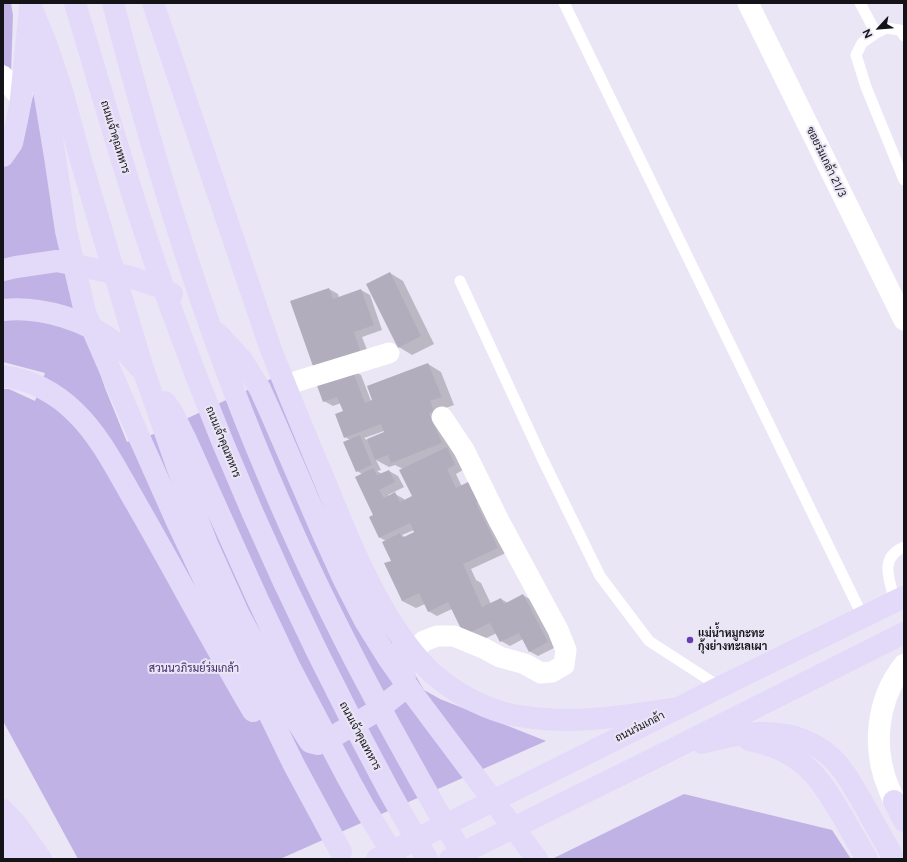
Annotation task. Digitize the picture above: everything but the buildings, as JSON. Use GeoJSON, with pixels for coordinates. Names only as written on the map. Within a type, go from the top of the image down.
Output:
{"type":"FeatureCollection","features":[{"type":"Feature","properties":{"kind":"main road"},"geometry":{"type":"LineString","coordinates":[[30,3],[47,46],[62,91],[81,161],[142,366],[177,466],[207,544],[239,615],[298,723],[310,742],[318,744],[334,736],[375,712],[404,689],[407,646]]}},
{"type":"Feature","properties":{"kind":"main road"},"geometry":{"type":"LineString","coordinates":[[3,156],[12,143],[21,99],[30,3]]}},
{"type":"Feature","properties":{"kind":"main road"},"geometry":{"type":"LineString","coordinates":[[30,3],[66,231],[85,312],[184,538],[294,765],[344,856]]}},
{"type":"Feature","properties":{"kind":"main road","name":"ถนนเจ้าคุณทหาร"},"geometry":{"type":"LineString","coordinates":[[75,3],[124,166],[170,305],[211,413],[260,528],[308,634],[378,771],[427,859]]}},
{"type":"Feature","properties":{"kind":"main road"},"geometry":{"type":"LineString","coordinates":[[113,3],[140,105],[177,228],[238,402],[280,503],[314,579],[350,650],[430,798],[465,859]]}},
{"type":"Feature","properties":{"kind":"main road"},"geometry":{"type":"LineString","coordinates":[[153,3],[285,386],[349,542],[382,607],[407,646],[431,672],[450,687],[477,703],[506,714],[562,720],[592,719],[679,708]]}},
{"type":"Feature","properties":{"kind":"main road"},"geometry":{"type":"LineString","coordinates":[[3,270],[56,261],[127,276],[160,287],[195,309],[242,360],[260,389],[336,561],[365,620],[388,658],[414,695],[536,859]]}},
{"type":"Feature","properties":{"kind":"main road"},"geometry":{"type":"LineString","coordinates":[[3,310],[33,309],[79,322],[100,332],[117,344],[154,383],[172,412],[186,440],[257,598],[297,681],[349,780],[396,859]]}},
{"type":"Feature","properties":{"kind":"main road"},"geometry":{"type":"LineString","coordinates":[[3,376],[23,380],[60,398],[76,412],[92,430],[147,523],[234,680],[344,856]]}},
{"type":"Feature","properties":{"kind":"main road","name":"ถนนร่มเกล้า"},"geometry":{"type":"LineString","coordinates":[[377,859],[720,687],[900,599]]}},
{"type":"Feature","properties":{"kind":"main road"},"geometry":{"type":"LineString","coordinates":[[450,859],[904,633]]}},
{"type":"Feature","properties":{"kind":"main road"},"geometry":{"type":"LineString","coordinates":[[904,665],[888,691],[881,714],[878,737],[880,759],[885,778],[904,821]]}},
{"type":"Feature","properties":{"kind":"main road"},"geometry":{"type":"LineString","coordinates":[[657,757],[734,736],[759,733],[780,733],[797,737],[816,746],[834,759],[847,776],[894,859]]}},
{"type":"Feature","properties":{"kind":"main road"},"geometry":{"type":"LineString","coordinates":[[734,736],[778,748],[793,756],[810,770],[826,788],[867,859]]}},
{"type":"Feature","properties":{"kind":"main road"},"geometry":{"type":"LineString","coordinates":[[3,798],[16,859]]}},
{"type":"Feature","properties":{"kind":"main road"},"geometry":{"type":"LineString","coordinates":[[430,798],[480,859]]}},
{"type":"Feature","properties":{"kind":"main road"},"geometry":{"type":"LineString","coordinates":[[8,825],[41,859]]}},
{"type":"Feature","properties":{"kind":"street","name":"ซอยร่มเกล้า 21/3"},"geometry":{"type":"LineString","coordinates":[[748,3],[904,320]]}},
{"type":"Feature","properties":{"kind":"street"},"geometry":{"type":"LineString","coordinates":[[3,76],[21,99]]}},
{"type":"Feature","properties":{"kind":"street"},"geometry":{"type":"LineString","coordinates":[[285,386],[389,353]]}},
{"type":"Feature","properties":{"kind":"street"},"geometry":{"type":"LineString","coordinates":[[407,646],[437,636],[454,636],[500,657],[525,664],[541,672],[552,672],[564,665],[566,650],[558,630],[499,521],[464,450],[442,417]]}},
{"type":"Feature","properties":{"kind":"lane"},"geometry":{"type":"LineString","coordinates":[[564,3],[863,617]]}},
{"type":"Feature","properties":{"kind":"lane"},"geometry":{"type":"LineString","coordinates":[[860,3],[876,33]]}},
{"type":"Feature","properties":{"kind":"lane"},"geometry":{"type":"LineString","coordinates":[[904,36],[900,30],[886,28],[862,43],[856,55],[866,87],[904,180]]}},
{"type":"Feature","properties":{"kind":"lane"},"geometry":{"type":"LineString","coordinates":[[460,281],[542,458],[600,576],[649,641],[720,687]]}},
{"type":"Feature","properties":{"kind":"lane"},"geometry":{"type":"LineString","coordinates":[[900,599],[887,570],[890,558],[897,550],[904,547]]}},
{"type":"Feature","properties":{"kind":"green space"},"geometry":{"type":"Polygon","coordinates":[[[3,3],[11,3],[13,15],[11,73],[3,63],[3,3]]]}},
{"type":"Feature","properties":{"kind":"green space","name":"สวนนวภิรมย์ร่มเกล้า"},"geometry":{"type":"Polygon","coordinates":[[[35,90],[72,289],[105,388],[127,442],[154,434],[273,378],[375,606],[424,690],[440,699],[546,741],[280,859],[78,859],[3,721],[3,389],[9,389],[35,401],[45,373],[3,362],[3,159],[20,139],[35,90]]]}},
{"type":"Feature","properties":{"kind":"green space"},"geometry":{"type":"Polygon","coordinates":[[[684,794],[832,830],[851,859],[552,859],[684,794]]]}},
{"type":"Feature","properties":{"kind":"place","name":"แม่น้ำหมูกะทะ กุ้งย่างทะเลเผา"},"geometry":{"type":"Point","coordinates":[690,640]}}]}
